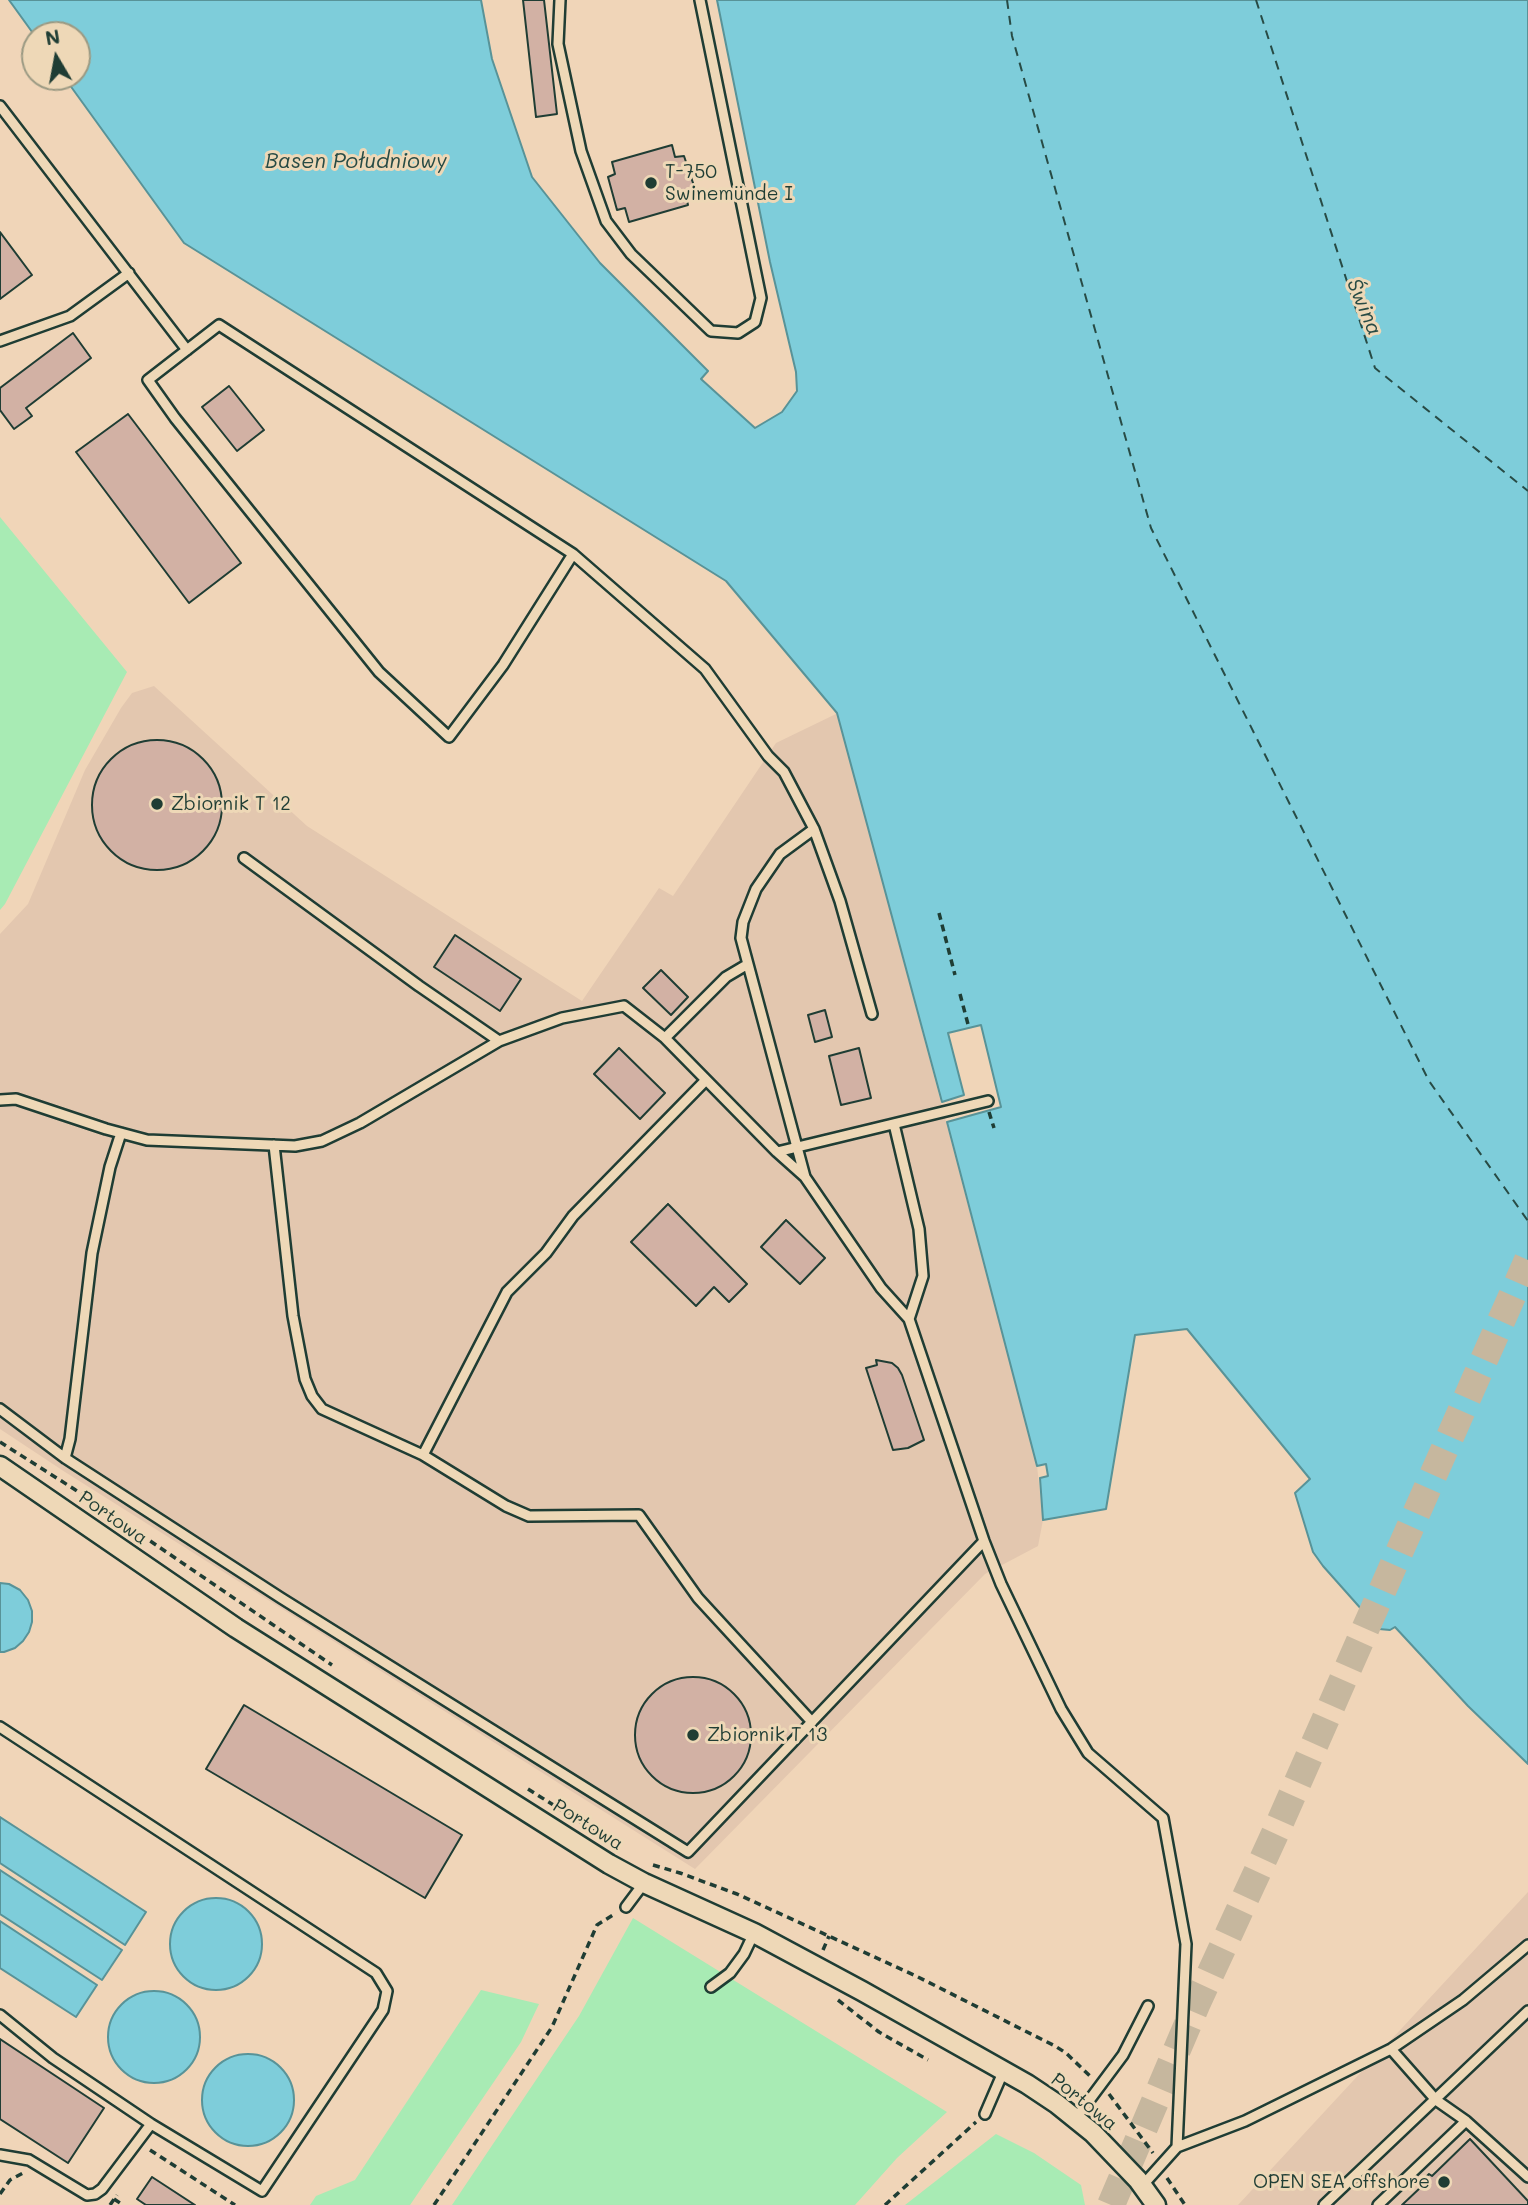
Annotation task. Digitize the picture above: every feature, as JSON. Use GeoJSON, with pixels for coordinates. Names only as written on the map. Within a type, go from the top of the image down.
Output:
{"type":"FeatureCollection","features":[{"type":"Feature","properties":{"kind":"street","name":"Portowa"},"geometry":{"type":"LineString","coordinates":[[0,1466],[236,1629],[609,1864],[644,1883],[754,1933],[1004,2070],[1058,2104],[1114,2153],[1156,2205]]}},
{"type":"Feature","properties":{"kind":"lane"},"geometry":{"type":"LineString","coordinates":[[560,0],[558,44],[581,151],[606,221],[631,254],[711,331],[738,333],[755,322],[761,298],[700,0]]}},
{"type":"Feature","properties":{"kind":"lane"},"geometry":{"type":"LineString","coordinates":[[0,106],[187,349]]}},
{"type":"Feature","properties":{"kind":"lane"},"geometry":{"type":"LineString","coordinates":[[0,341],[70,316],[129,274]]}},
{"type":"Feature","properties":{"kind":"lane"},"geometry":{"type":"LineString","coordinates":[[573,554],[503,665],[449,737],[379,672],[175,418],[148,380],[219,325],[573,554],[705,669],[768,756],[785,772],[814,829],[840,901],[872,1014]]}},
{"type":"Feature","properties":{"kind":"lane"},"geometry":{"type":"LineString","coordinates":[[805,1177],[741,938],[743,922],[756,889],[780,854],[814,829]]}},
{"type":"Feature","properties":{"kind":"lane"},"geometry":{"type":"LineString","coordinates":[[244,858],[499,1041]]}},
{"type":"Feature","properties":{"kind":"lane"},"geometry":{"type":"LineString","coordinates":[[665,1038],[726,977],[748,964]]}},
{"type":"Feature","properties":{"kind":"lane"},"geometry":{"type":"LineString","coordinates":[[0,1100],[16,1099],[147,1140],[295,1146],[322,1141],[360,1123],[499,1041],[562,1018],[624,1006],[665,1038],[805,1177],[881,1288],[909,1319],[984,1541],[1001,1584],[1061,1709],[1088,1753],[1163,1818],[1185,1944],[1177,2147]]}},
{"type":"Feature","properties":{"kind":"lane"},"geometry":{"type":"LineString","coordinates":[[423,1455],[508,1292],[545,1253],[573,1216],[706,1080]]}},
{"type":"Feature","properties":{"kind":"lane"},"geometry":{"type":"LineString","coordinates":[[777,1152],[988,1105]]}},
{"type":"Feature","properties":{"kind":"lane"},"geometry":{"type":"LineString","coordinates":[[894,1124],[919,1229],[923,1276],[909,1319]]}},
{"type":"Feature","properties":{"kind":"lane"},"geometry":{"type":"LineString","coordinates":[[65,1458],[70,1440],[92,1253],[110,1167],[121,1133]]}},
{"type":"Feature","properties":{"kind":"lane"},"geometry":{"type":"LineString","coordinates":[[274,1145],[293,1316],[305,1379],[312,1396],[322,1409],[423,1455],[506,1506],[529,1516],[639,1515],[698,1598],[812,1722]]}},
{"type":"Feature","properties":{"kind":"lane"},"geometry":{"type":"LineString","coordinates":[[0,1409],[65,1458],[281,1598],[688,1852],[984,1541]]}},
{"type":"Feature","properties":{"kind":"lane"},"geometry":{"type":"LineString","coordinates":[[0,1727],[376,1973],[387,1991],[383,2010],[262,2191],[151,2124],[53,2057],[0,2015]]}},
{"type":"Feature","properties":{"kind":"lane"},"geometry":{"type":"LineString","coordinates":[[625,1907],[644,1883]]}},
{"type":"Feature","properties":{"kind":"lane"},"geometry":{"type":"LineString","coordinates":[[711,1987],[730,1973],[744,1954],[754,1933]]}},
{"type":"Feature","properties":{"kind":"lane"},"geometry":{"type":"LineString","coordinates":[[1142,2186],[1177,2147],[1245,2122],[1391,2049],[1463,2000],[1528,1945]]}},
{"type":"Feature","properties":{"kind":"lane"},"geometry":{"type":"LineString","coordinates":[[1076,2118],[1123,2055],[1148,2006]]}},
{"type":"Feature","properties":{"kind":"lane"},"geometry":{"type":"LineString","coordinates":[[1324,2205],[1528,2011]]}},
{"type":"Feature","properties":{"kind":"lane"},"geometry":{"type":"LineString","coordinates":[[1391,2049],[1436,2100],[1466,2121],[1528,2177]]}},
{"type":"Feature","properties":{"kind":"lane"},"geometry":{"type":"LineString","coordinates":[[985,2114],[1004,2070]]}},
{"type":"Feature","properties":{"kind":"lane"},"geometry":{"type":"LineString","coordinates":[[1378,2205],[1466,2121]]}},
{"type":"Feature","properties":{"kind":"lane"},"geometry":{"type":"LineString","coordinates":[[0,2155],[29,2160],[87,2195],[95,2194],[102,2189],[151,2124]]}},
{"type":"Feature","properties":{"kind":"path"},"geometry":{"type":"LineString","coordinates":[[939,913],[955,975]]}},
{"type":"Feature","properties":{"kind":"path"},"geometry":{"type":"LineString","coordinates":[[960,994],[969,1028]]}},
{"type":"Feature","properties":{"kind":"path"},"geometry":{"type":"LineString","coordinates":[[988,1105],[994,1128]]}},
{"type":"Feature","properties":{"kind":"path"},"geometry":{"type":"LineString","coordinates":[[734,1901],[737,1894]]}},
{"type":"Feature","properties":{"kind":"path"},"geometry":{"type":"LineString","coordinates":[[434,2205],[552,2027],[597,1925],[625,1907]]}},
{"type":"Feature","properties":{"kind":"path"},"geometry":{"type":"LineString","coordinates":[[885,2205],[985,2114]]}},
{"type":"Feature","properties":{"kind":"path"},"geometry":{"type":"LineString","coordinates":[[150,2150],[234,2205]]}},
{"type":"Feature","properties":{"kind":"path"},"geometry":{"type":"LineString","coordinates":[[0,2194],[10,2180],[27,2172]]}},
{"type":"Feature","properties":{"kind":"path"},"geometry":{"type":"LineString","coordinates":[[114,2199],[123,2205]]}},
{"type":"Feature","properties":{"kind":"shaded area"},"geometry":{"type":"Polygon","coordinates":[[[154,686],[307,826],[582,1001],[659,888],[673,896],[776,743],[838,713],[1037,1466],[1043,1520],[1038,1546],[985,1574],[695,1869],[0,1429],[0,934],[28,904],[85,770],[121,708],[132,693],[154,686]]]}},
{"type":"Feature","properties":{"kind":"shaded area"},"geometry":{"type":"Polygon","coordinates":[[[1528,1892],[1528,2205],[1238,2205],[1528,1892]]]}},
{"type":"Feature","properties":{"kind":"green space"},"geometry":{"type":"Polygon","coordinates":[[[0,517],[127,672],[0,910],[0,517]]]}},
{"type":"Feature","properties":{"kind":"green space"},"geometry":{"type":"Polygon","coordinates":[[[633,1918],[947,2112],[897,2158],[855,2205],[452,2205],[579,2016],[633,1918]]]}},
{"type":"Feature","properties":{"kind":"green space"},"geometry":{"type":"Polygon","coordinates":[[[481,1990],[539,2004],[521,2042],[410,2205],[310,2205],[316,2196],[355,2180],[481,1990]]]}},
{"type":"Feature","properties":{"kind":"green space"},"geometry":{"type":"Polygon","coordinates":[[[996,2134],[1034,2153],[1081,2185],[1085,2205],[905,2205],[996,2134]]]}},
{"type":"Feature","properties":{"kind":"water"},"geometry":{"type":"Polygon","coordinates":[[[9,0],[481,0],[492,59],[532,177],[600,263],[708,371],[701,379],[755,428],[782,412],[797,391],[796,372],[770,262],[717,0],[1528,0],[1528,1764],[1468,1706],[1395,1627],[1390,1630],[1379,1629],[1323,1566],[1313,1552],[1295,1493],[1310,1479],[1187,1329],[1135,1335],[1106,1509],[1043,1520],[1040,1478],[1048,1476],[1046,1464],[1037,1466],[947,1122],[1001,1107],[981,1025],[948,1033],[964,1095],[942,1102],[837,713],[726,581],[184,243],[74,91],[91,91],[91,21],[24,21],[9,0]]]}},
{"type":"Feature","properties":{"kind":"water"},"geometry":{"type":"Polygon","coordinates":[[[0,1583],[20,1590],[32,1611],[29,1632],[23,1641],[4,1652],[0,1652],[0,1583]]]}},
{"type":"Feature","properties":{"kind":"water"},"geometry":{"type":"Polygon","coordinates":[[[0,1817],[146,1912],[125,1945],[0,1863],[0,1817]]]}},
{"type":"Feature","properties":{"kind":"water"},"geometry":{"type":"Polygon","coordinates":[[[0,1870],[122,1950],[102,1980],[0,1914],[0,1870]]]}},
{"type":"Feature","properties":{"kind":"water"},"geometry":{"type":"Polygon","coordinates":[[[216,1898],[233,1902],[248,1912],[258,1927],[262,1944],[258,1961],[248,1976],[233,1986],[216,1990],[199,1986],[184,1976],[174,1961],[170,1944],[174,1927],[184,1912],[199,1902],[216,1898]]]}},
{"type":"Feature","properties":{"kind":"water"},"geometry":{"type":"Polygon","coordinates":[[[0,1921],[97,1985],[76,2017],[0,1968],[0,1921]]]}},
{"type":"Feature","properties":{"kind":"water"},"geometry":{"type":"Polygon","coordinates":[[[154,1991],[171,1995],[186,2005],[196,2020],[200,2037],[196,2054],[186,2069],[171,2079],[154,2083],[137,2079],[122,2069],[112,2054],[108,2037],[112,2020],[122,2005],[137,1995],[154,1991]]]}},
{"type":"Feature","properties":{"kind":"water"},"geometry":{"type":"Polygon","coordinates":[[[248,2054],[265,2058],[280,2068],[290,2083],[294,2100],[290,2117],[280,2132],[265,2142],[248,2146],[231,2142],[216,2132],[206,2117],[202,2100],[206,2083],[216,2068],[231,2058],[248,2054]]]}},
{"type":"Feature","properties":{"kind":"building"},"geometry":{"type":"Polygon","coordinates":[[[523,0],[544,0],[557,114],[536,117],[523,0]]]}},
{"type":"Feature","properties":{"kind":"building","name":"T-750 Swinemünde I"},"geometry":{"type":"Polygon","coordinates":[[[672,145],[675,157],[684,156],[695,189],[685,192],[688,205],[629,222],[625,208],[617,210],[608,177],[615,174],[612,162],[672,145]]]}},
{"type":"Feature","properties":{"kind":"building"},"geometry":{"type":"Polygon","coordinates":[[[0,232],[32,275],[0,299],[0,232]]]}},
{"type":"Feature","properties":{"kind":"building"},"geometry":{"type":"Polygon","coordinates":[[[73,333],[91,358],[26,408],[32,416],[14,429],[0,410],[0,388],[73,333]]]}},
{"type":"Feature","properties":{"kind":"building"},"geometry":{"type":"Polygon","coordinates":[[[229,386],[264,430],[237,451],[202,407],[229,386]]]}},
{"type":"Feature","properties":{"kind":"building"},"geometry":{"type":"Polygon","coordinates":[[[128,414],[241,563],[189,603],[76,452],[128,414]]]}},
{"type":"Feature","properties":{"kind":"building","name":"Zbiornik T 12"},"geometry":{"type":"Polygon","coordinates":[[[157,740],[182,745],[203,759],[217,780],[222,805],[217,830],[203,851],[182,865],[157,870],[132,865],[111,851],[97,830],[92,805],[97,780],[111,759],[132,745],[157,740]]]}},
{"type":"Feature","properties":{"kind":"building"},"geometry":{"type":"Polygon","coordinates":[[[455,935],[521,979],[500,1011],[434,967],[455,935]]]}},
{"type":"Feature","properties":{"kind":"building"},"geometry":{"type":"Polygon","coordinates":[[[661,970],[688,997],[671,1015],[643,988],[661,970]]]}},
{"type":"Feature","properties":{"kind":"building"},"geometry":{"type":"Polygon","coordinates":[[[825,1010],[832,1037],[815,1042],[808,1015],[825,1010]]]}},
{"type":"Feature","properties":{"kind":"building"},"geometry":{"type":"Polygon","coordinates":[[[619,1048],[665,1093],[640,1119],[594,1074],[619,1048]]]}},
{"type":"Feature","properties":{"kind":"building"},"geometry":{"type":"Polygon","coordinates":[[[859,1048],[871,1098],[841,1105],[829,1056],[859,1048]]]}},
{"type":"Feature","properties":{"kind":"building"},"geometry":{"type":"Polygon","coordinates":[[[668,1204],[747,1284],[729,1302],[714,1287],[696,1306],[631,1242],[668,1204]]]}},
{"type":"Feature","properties":{"kind":"building"},"geometry":{"type":"Polygon","coordinates":[[[786,1220],[825,1258],[800,1284],[761,1247],[786,1220]]]}},
{"type":"Feature","properties":{"kind":"building"},"geometry":{"type":"Polygon","coordinates":[[[876,1360],[892,1363],[902,1375],[924,1440],[908,1448],[893,1450],[866,1368],[877,1365],[876,1360]]]}},
{"type":"Feature","properties":{"kind":"building","name":"Zbiornik T 13"},"geometry":{"type":"Polygon","coordinates":[[[693,1677],[715,1682],[734,1694],[746,1713],[751,1735],[746,1757],[734,1776],[715,1788],[693,1793],[671,1788],[652,1776],[640,1757],[635,1735],[640,1713],[652,1694],[671,1682],[693,1677]]]}},
{"type":"Feature","properties":{"kind":"building"},"geometry":{"type":"Polygon","coordinates":[[[244,1705],[462,1835],[425,1898],[206,1769],[244,1705]]]}},
{"type":"Feature","properties":{"kind":"building"},"geometry":{"type":"Polygon","coordinates":[[[0,2039],[104,2108],[68,2163],[0,2119],[0,2039]]]}},
{"type":"Feature","properties":{"kind":"building"},"geometry":{"type":"Polygon","coordinates":[[[1470,2139],[1528,2201],[1528,2205],[1402,2205],[1421,2187],[1419,2184],[1429,2174],[1432,2176],[1470,2139]]]}},
{"type":"Feature","properties":{"kind":"building"},"geometry":{"type":"Polygon","coordinates":[[[152,2177],[195,2205],[146,2205],[137,2199],[152,2177]]]}},
{"type":"Feature","properties":{"kind":"ferry route"},"geometry":{"type":"LineString","coordinates":[[1007,0],[1012,36],[1151,528],[1429,1081],[1528,1221]]}},
{"type":"Feature","properties":{"kind":"ferry route"},"geometry":{"type":"LineString","coordinates":[[1256,0],[1375,368],[1528,491]]}},
{"type":"Feature","properties":{"kind":"tunnel"},"geometry":{"type":"LineString","coordinates":[[1111,2205],[1196,2005],[1278,1827],[1528,1260]]}},
{"type":"Feature","properties":{"kind":"place","name":"T-750 Swinemünde I"},"geometry":{"type":"Point","coordinates":[651,183]}},
{"type":"Feature","properties":{"kind":"place","name":"Zbiornik T 12"},"geometry":{"type":"Point","coordinates":[157,804]}},
{"type":"Feature","properties":{"kind":"place","name":"Zbiornik T 13"},"geometry":{"type":"Point","coordinates":[693,1735]}},
{"type":"Feature","properties":{"kind":"place","name":"OPEN SEA offshore"},"geometry":{"type":"Point","coordinates":[1444,2182]}},
{"type":"Feature","properties":{"kind":"water label","name":"Basen Południowy"},"geometry":{"type":"Point","coordinates":[356,162]}},
{"type":"Feature","properties":{"kind":"water label","name":"Świna"},"geometry":{"type":"Point","coordinates":[1364,307]}}]}
